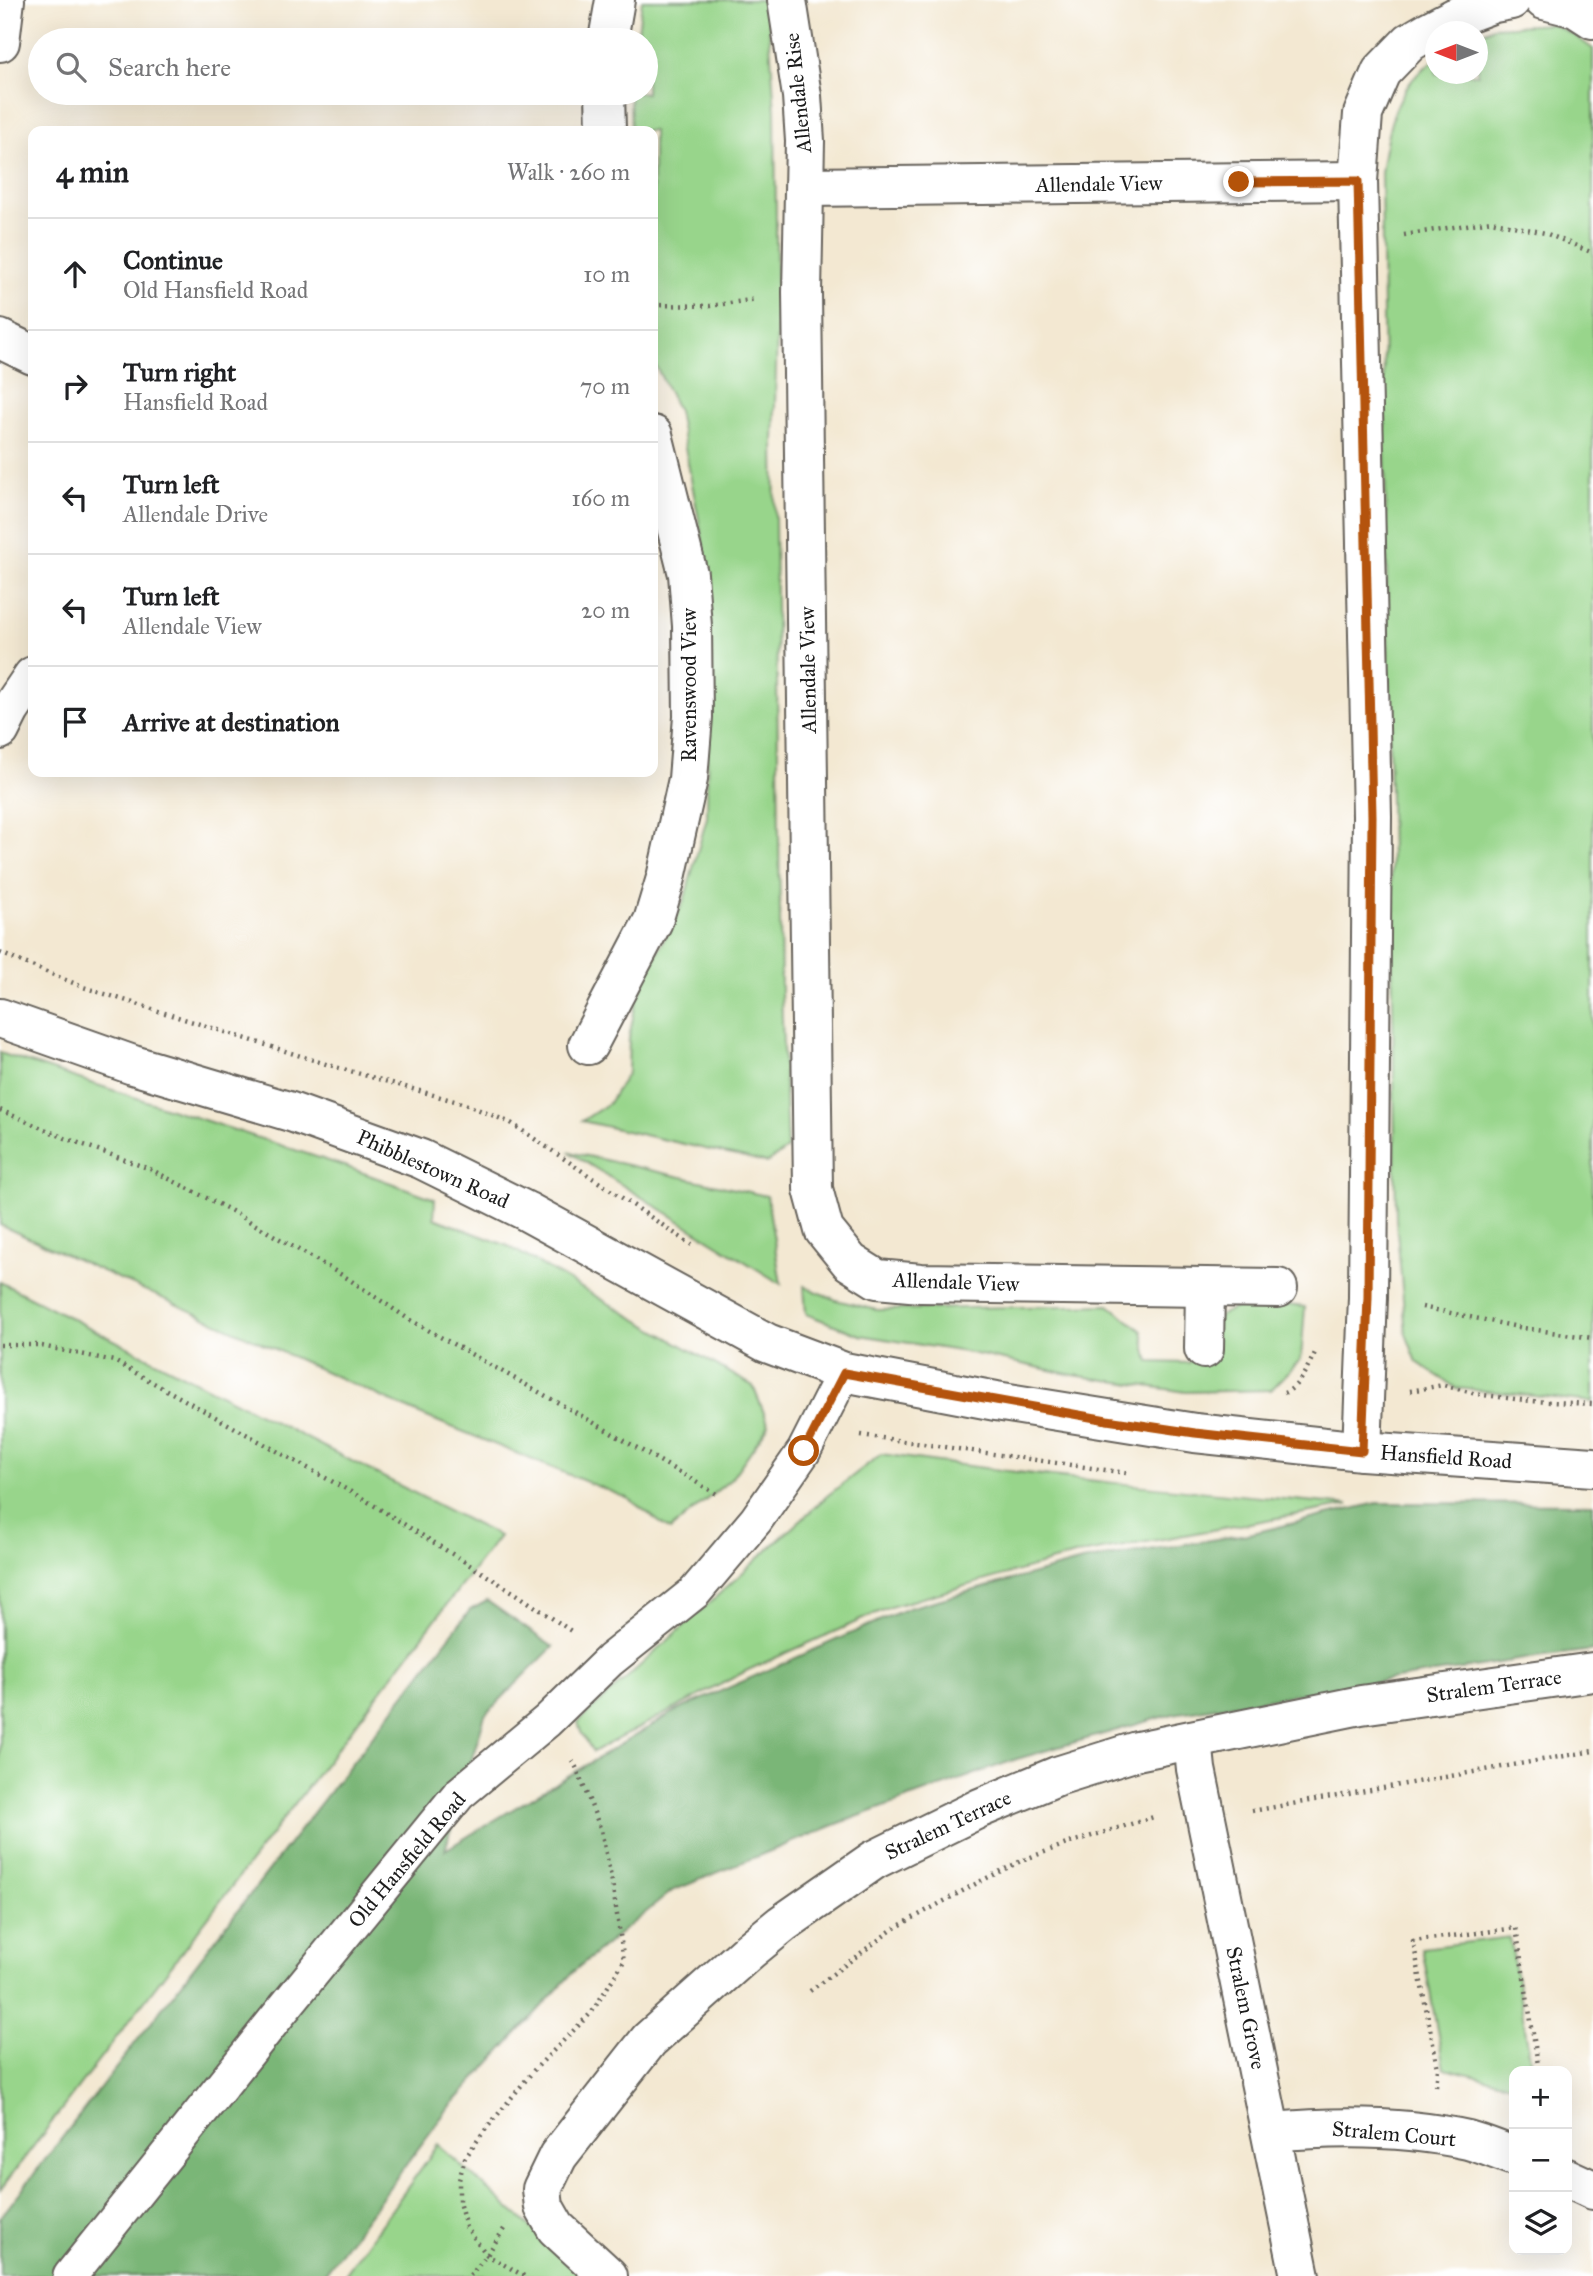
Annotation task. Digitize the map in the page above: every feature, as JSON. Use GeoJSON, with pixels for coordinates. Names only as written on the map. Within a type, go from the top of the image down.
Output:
{"type":"FeatureCollection","features":[{"type":"Feature","properties":{"kind":"street"},"geometry":{"type":"LineString","coordinates":[[0,42],[5,0]]}},
{"type":"Feature","properties":{"kind":"street"},"geometry":{"type":"LineString","coordinates":[[610,28],[615,0]]}},
{"type":"Feature","properties":{"kind":"street","name":"Allendale Rise"},"geometry":{"type":"LineString","coordinates":[[787,0],[802,96],[805,187]]}},
{"type":"Feature","properties":{"kind":"street"},"geometry":{"type":"LineString","coordinates":[[1362,1451],[1368,1297],[1372,816],[1358,181],[1363,114],[1381,72],[1410,42],[1456,17],[1494,3],[1511,0]]}},
{"type":"Feature","properties":{"kind":"street"},"geometry":{"type":"LineString","coordinates":[[1544,0],[1576,8],[1593,19]]}},
{"type":"Feature","properties":{"kind":"street"},"geometry":{"type":"LineString","coordinates":[[605,105],[606,126]]}},
{"type":"Feature","properties":{"kind":"street","name":"Allendale View"},"geometry":{"type":"LineString","coordinates":[[1278,1288],[921,1283],[877,1279],[850,1262],[824,1230],[813,1189],[803,292],[805,187],[1358,181]]}},
{"type":"Feature","properties":{"kind":"street"},"geometry":{"type":"LineString","coordinates":[[0,340],[28,353]]}},
{"type":"Feature","properties":{"kind":"street","name":"Ravenswood View"},"geometry":{"type":"LineString","coordinates":[[589,1045],[653,920],[666,878],[688,779],[693,717],[692,626],[688,574],[658,455]]}},
{"type":"Feature","properties":{"kind":"street"},"geometry":{"type":"LineString","coordinates":[[0,730],[28,683]]}},
{"type":"Feature","properties":{"kind":"street","name":"Phibblestown Road"},"geometry":{"type":"LineString","coordinates":[[0,1018],[133,1065],[304,1117],[421,1159],[526,1211],[766,1343],[844,1373]]}},
{"type":"Feature","properties":{"kind":"street"},"geometry":{"type":"LineString","coordinates":[[1204,1349],[1205,1288]]}},
{"type":"Feature","properties":{"kind":"street","name":"Hansfield Road"},"geometry":{"type":"LineString","coordinates":[[844,1373],[1195,1433],[1362,1451],[1593,1467]]}},
{"type":"Feature","properties":{"kind":"street","name":"Old Hansfield Road"},"geometry":{"type":"LineString","coordinates":[[70,2276],[459,1794],[547,1721],[610,1660],[695,1592],[756,1520],[804,1451],[844,1373]]}},
{"type":"Feature","properties":{"kind":"street","name":"Stralem Terrace"},"geometry":{"type":"LineString","coordinates":[[608,2276],[556,2228],[544,2207],[542,2189],[558,2156],[649,2040],[782,1924],[874,1860],[980,1808],[1057,1776],[1137,1751],[1361,1705],[1593,1672]]}},
{"type":"Feature","properties":{"kind":"street","name":"Stralem Grove"},"geometry":{"type":"LineString","coordinates":[[1193,1740],[1205,1811],[1300,2276]]}},
{"type":"Feature","properties":{"kind":"street","name":"Stralem Court"},"geometry":{"type":"LineString","coordinates":[[1272,2132],[1319,2128],[1423,2134],[1468,2141],[1509,2154]]}},
{"type":"Feature","properties":{"kind":"street"},"geometry":{"type":"LineString","coordinates":[[1572,2180],[1593,2190]]}},
{"type":"Feature","properties":{"kind":"path"},"geometry":{"type":"LineString","coordinates":[[1359,240],[1491,221],[1545,233],[1593,253]]}},
{"type":"Feature","properties":{"kind":"path"},"geometry":{"type":"LineString","coordinates":[[658,305],[710,306],[803,292]]}},
{"type":"Feature","properties":{"kind":"path"},"geometry":{"type":"LineString","coordinates":[[0,953],[83,987],[329,1065],[465,1104],[511,1123],[696,1248]]}},
{"type":"Feature","properties":{"kind":"path"},"geometry":{"type":"LineString","coordinates":[[0,1110],[65,1138],[150,1169],[230,1210],[347,1278],[410,1320],[716,1493],[756,1520]]}},
{"type":"Feature","properties":{"kind":"path"},"geometry":{"type":"LineString","coordinates":[[1422,1307],[1524,1328],[1593,1338]]}},
{"type":"Feature","properties":{"kind":"path"},"geometry":{"type":"LineString","coordinates":[[0,1345],[37,1345],[114,1361],[362,1498],[518,1595],[610,1660]]}},
{"type":"Feature","properties":{"kind":"path"},"geometry":{"type":"LineString","coordinates":[[1278,1394],[1289,1392],[1303,1374]]}},
{"type":"Feature","properties":{"kind":"path"},"geometry":{"type":"LineString","coordinates":[[1409,1391],[1443,1384],[1476,1394],[1516,1400],[1593,1404]]}},
{"type":"Feature","properties":{"kind":"path"},"geometry":{"type":"LineString","coordinates":[[524,2276],[487,2255],[466,2227],[459,2202],[459,2180],[465,2158],[534,2070],[592,2012],[624,1961],[601,1830],[576,1767],[547,1721]]}},
{"type":"Feature","properties":{"kind":"path"},"geometry":{"type":"LineString","coordinates":[[810,1991],[914,1916],[1023,1860],[1124,1825],[1205,1811],[1254,1810],[1593,1751]]}},
{"type":"Feature","properties":{"kind":"path"},"geometry":{"type":"LineString","coordinates":[[1254,1810],[1256,1824]]}},
{"type":"Feature","properties":{"kind":"path"},"geometry":{"type":"LineString","coordinates":[[1436,2090],[1437,2069],[1413,1941],[1516,1928],[1538,2066]]}},
{"type":"Feature","properties":{"kind":"path"},"geometry":{"type":"LineString","coordinates":[[470,2276],[487,2255]]}},
{"type":"Feature","properties":{"kind":"green space"},"geometry":{"type":"Polygon","coordinates":[[[642,0],[766,0],[775,111],[777,333],[774,442],[781,992],[787,1149],[767,1163],[582,1121],[609,1103],[628,1072],[629,1038],[636,1002],[653,961],[684,901],[707,817],[708,647],[702,536],[678,411],[658,370],[658,126],[631,126],[630,105],[658,105],[658,28],[638,28],[642,0]]]}},
{"type":"Feature","properties":{"kind":"green space"},"geometry":{"type":"Polygon","coordinates":[[[1552,24],[1593,49],[1593,1402],[1456,1388],[1417,1362],[1406,1334],[1396,1219],[1381,173],[1390,125],[1402,95],[1411,82],[1425,67],[1425,84],[1488,84],[1488,30],[1493,27],[1552,24]]]}},
{"type":"Feature","properties":{"kind":"green space"},"geometry":{"type":"Polygon","coordinates":[[[0,1053],[347,1167],[435,1199],[434,1218],[508,1246],[753,1386],[769,1425],[731,1479],[670,1530],[629,1499],[417,1413],[0,1225],[0,1053]]]}},
{"type":"Feature","properties":{"kind":"green space"},"geometry":{"type":"Polygon","coordinates":[[[569,1152],[767,1196],[781,1284],[569,1152]]]}},
{"type":"Feature","properties":{"kind":"green space"},"geometry":{"type":"Polygon","coordinates":[[[0,1282],[499,1536],[0,2190],[0,1282]]]}},
{"type":"Feature","properties":{"kind":"green space"},"geometry":{"type":"Polygon","coordinates":[[[804,1286],[836,1300],[877,1310],[1109,1305],[1142,1331],[1149,1362],[1189,1363],[1211,1324],[1231,1309],[1255,1304],[1305,1307],[1301,1359],[1271,1390],[1186,1392],[1073,1375],[971,1353],[860,1335],[806,1314],[804,1286]]]}},
{"type":"Feature","properties":{"kind":"green space"},"geometry":{"type":"Polygon","coordinates":[[[881,1454],[1056,1477],[1349,1505],[1075,1555],[890,1607],[748,1670],[593,1752],[578,1722],[827,1496],[881,1454]]]}},
{"type":"Feature","properties":{"kind":"green space"},"geometry":{"type":"Polygon","coordinates":[[[1377,1503],[1593,1504],[1593,1650],[1173,1714],[1017,1759],[837,1824],[672,1891],[575,1970],[447,2110],[323,2276],[0,2276],[0,2218],[470,1610],[487,1601],[553,1647],[485,1715],[445,1850],[676,1711],[908,1608],[1082,1561],[1253,1533],[1377,1503]]]}},
{"type":"Feature","properties":{"kind":"green space"},"geometry":{"type":"Polygon","coordinates":[[[1510,1937],[1531,2066],[1509,2066],[1509,2084],[1444,2068],[1422,1948],[1510,1937]]]}},
{"type":"Feature","properties":{"kind":"green space"},"geometry":{"type":"Polygon","coordinates":[[[438,2145],[586,2276],[344,2276],[438,2145]]]}},
{"type":"Feature","properties":{"kind":"route"},"geometry":{"type":"LineString","coordinates":[[804,1451],[844,1373],[1107,1420],[1195,1433],[1362,1451],[1368,1297],[1372,816],[1358,181],[1239,182]]}}]}
